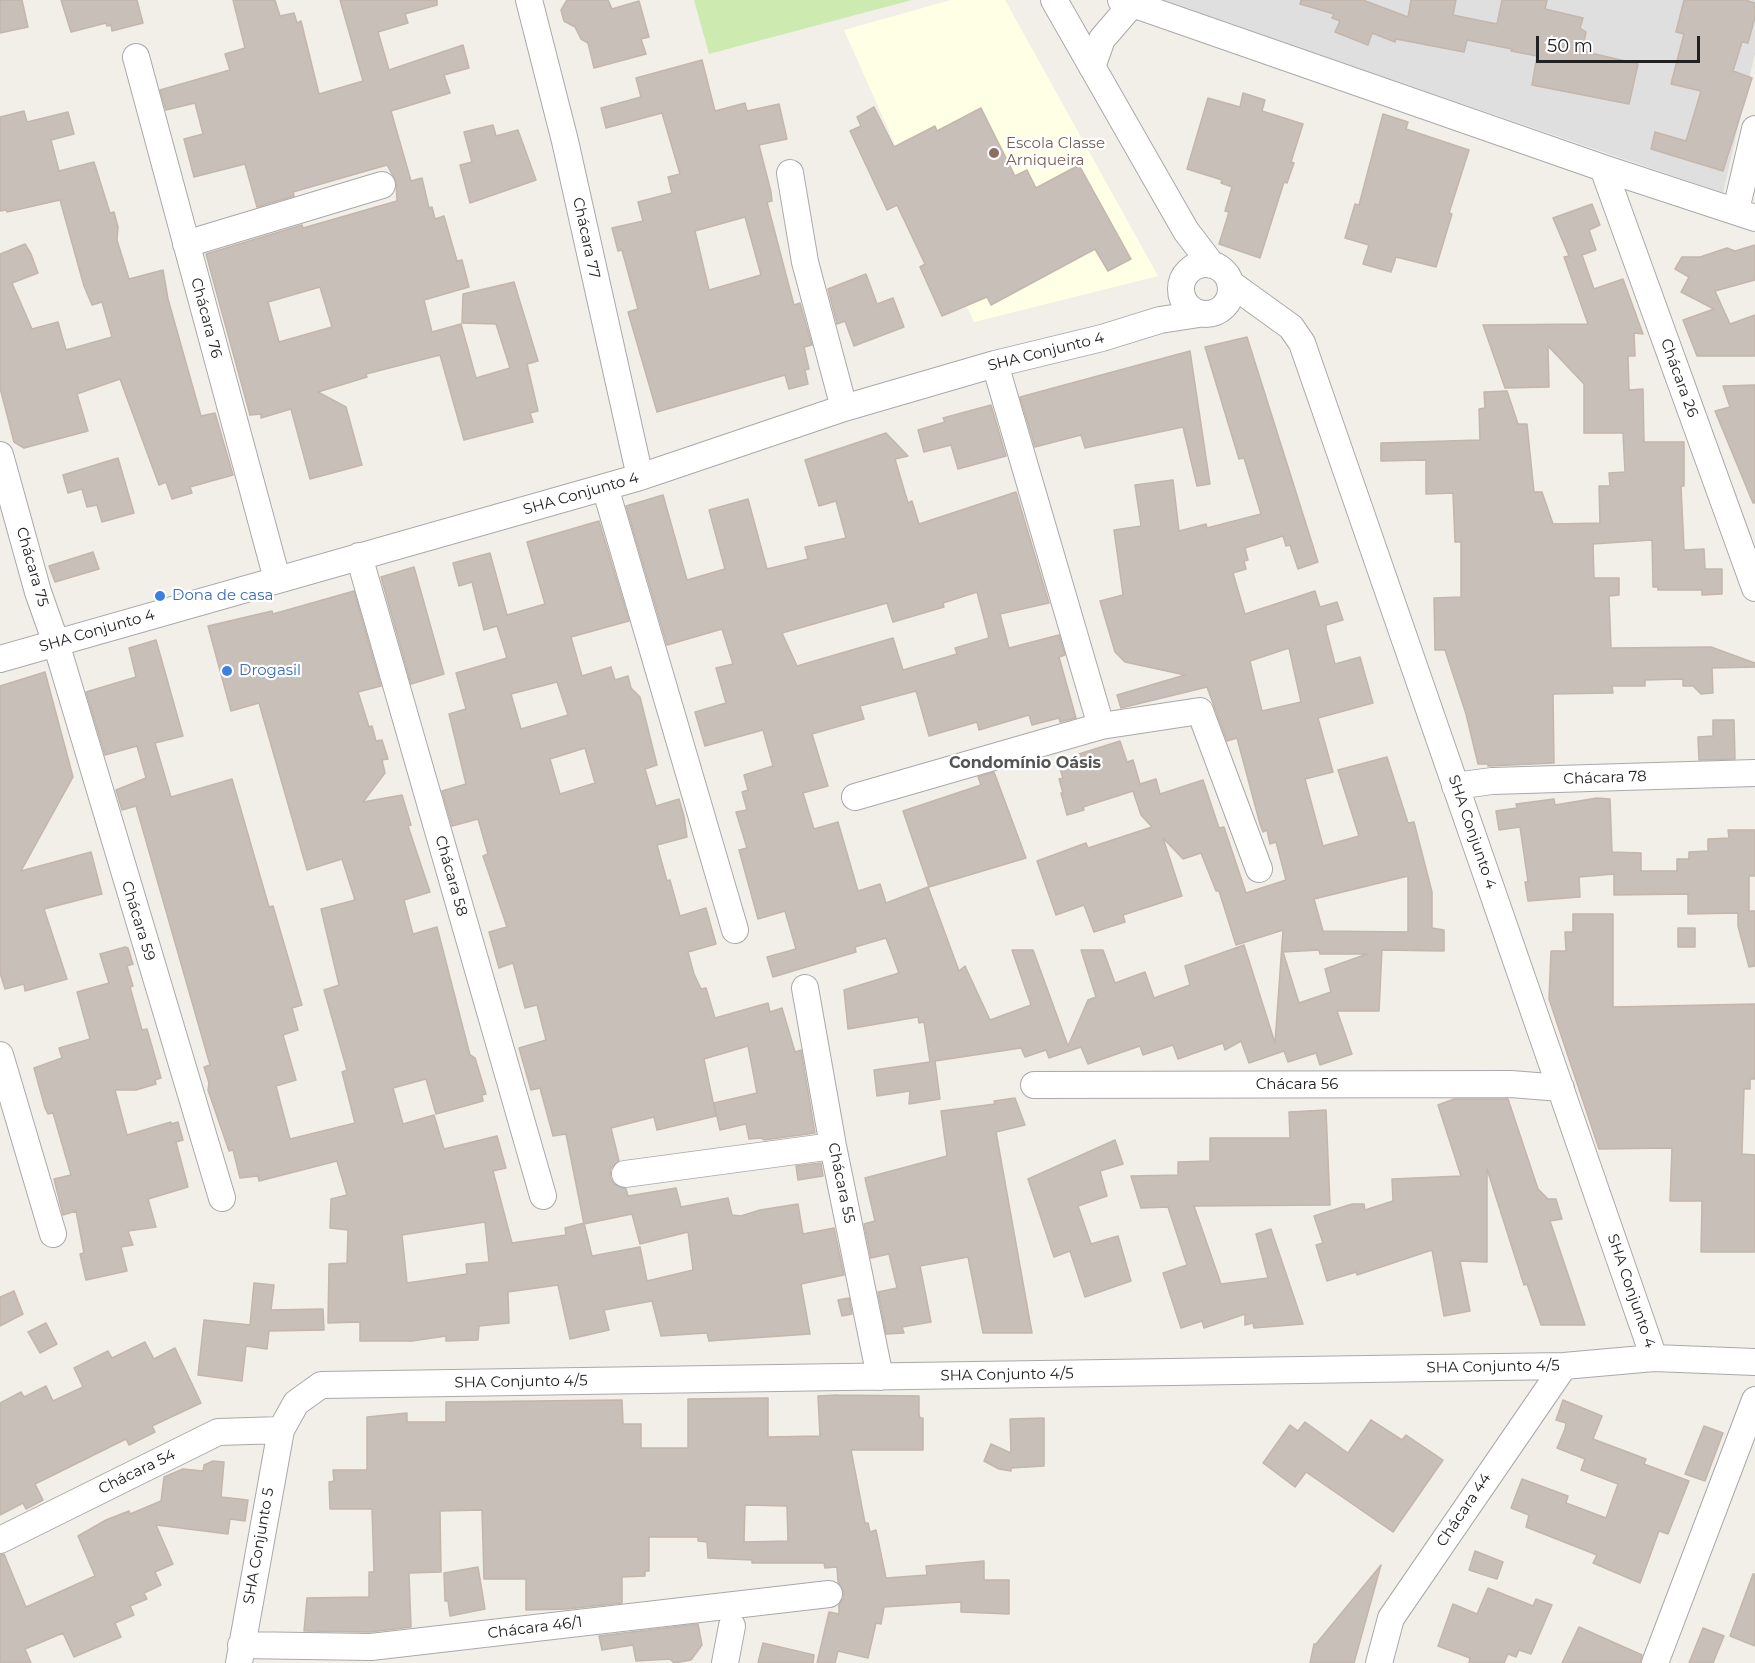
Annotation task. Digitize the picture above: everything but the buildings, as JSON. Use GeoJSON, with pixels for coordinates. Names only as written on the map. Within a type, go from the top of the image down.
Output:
{"type":"FeatureCollection","features":[{"type":"Feature","properties":{"kind":"street","name":"Chácara 77"},"geometry":{"type":"LineString","coordinates":[[529,0],[565,141],[640,477]]}},
{"type":"Feature","properties":{"kind":"street"},"geometry":{"type":"LineString","coordinates":[[1054,0],[1186,231],[1212,264],[1224,271],[1230,282],[1230,296],[1224,307],[1212,314],[1199,314],[1188,307],[1181,296],[1181,282],[1188,270],[1199,264],[1212,264]]}},
{"type":"Feature","properties":{"kind":"street"},"geometry":{"type":"LineString","coordinates":[[1092,67],[1102,39],[1127,2],[1603,168],[1745,214],[1755,129]]}},
{"type":"Feature","properties":{"kind":"street","name":"Chácara 76"},"geometry":{"type":"LineString","coordinates":[[136,57],[277,579]]}},
{"type":"Feature","properties":{"kind":"street","name":"Chácara 26"},"geometry":{"type":"LineString","coordinates":[[1603,168],[1755,588]]}},
{"type":"Feature","properties":{"kind":"street"},"geometry":{"type":"LineString","coordinates":[[790,173],[805,262],[844,408]]}},
{"type":"Feature","properties":{"kind":"street"},"geometry":{"type":"LineString","coordinates":[[186,244],[382,186]]}},
{"type":"Feature","properties":{"kind":"street"},"geometry":{"type":"LineString","coordinates":[[1186,231],[1188,270]]}},
{"type":"Feature","properties":{"kind":"street","name":"SHA Conjunto 4"},"geometry":{"type":"LineString","coordinates":[[1230,282],[1276,314],[1291,327],[1302,343],[1654,1358]]}},
{"type":"Feature","properties":{"kind":"street"},"geometry":{"type":"LineString","coordinates":[[1160,320],[1181,296]]}},
{"type":"Feature","properties":{"kind":"street"},"geometry":{"type":"LineString","coordinates":[[1224,307],[1276,314]]}},
{"type":"Feature","properties":{"kind":"street","name":"SHA Conjunto 4"},"geometry":{"type":"LineString","coordinates":[[0,659],[640,477],[844,408],[995,364],[1102,338],[1160,320],[1199,314]]}},
{"type":"Feature","properties":{"kind":"street"},"geometry":{"type":"LineString","coordinates":[[995,364],[1101,726]]}},
{"type":"Feature","properties":{"kind":"street","name":"Chácara 75"},"geometry":{"type":"LineString","coordinates":[[0,455],[38,592],[56,643]]}},
{"type":"Feature","properties":{"kind":"street"},"geometry":{"type":"LineString","coordinates":[[605,487],[735,930]]}},
{"type":"Feature","properties":{"kind":"street","name":"Chácara 58"},"geometry":{"type":"LineString","coordinates":[[359,556],[543,1196]]}},
{"type":"Feature","properties":{"kind":"street","name":"Chácara 59"},"geometry":{"type":"LineString","coordinates":[[56,643],[222,1198]]}},
{"type":"Feature","properties":{"kind":"street"},"geometry":{"type":"LineString","coordinates":[[855,796],[1101,726],[1200,711],[1259,869]]}},
{"type":"Feature","properties":{"kind":"street","name":"Chácara 78"},"geometry":{"type":"LineString","coordinates":[[1455,786],[1492,781],[1755,773]]}},
{"type":"Feature","properties":{"kind":"street","name":"Chácara 55"},"geometry":{"type":"LineString","coordinates":[[805,988],[833,1146],[880,1377]]}},
{"type":"Feature","properties":{"kind":"street"},"geometry":{"type":"LineString","coordinates":[[0,1055],[53,1234]]}},
{"type":"Feature","properties":{"kind":"street","name":"Chácara 56"},"geometry":{"type":"LineString","coordinates":[[1034,1085],[1511,1084],[1561,1088]]}},
{"type":"Feature","properties":{"kind":"street"},"geometry":{"type":"LineString","coordinates":[[625,1174],[833,1146]]}},
{"type":"Feature","properties":{"kind":"street","name":"SHA Conjunto 4/5"},"geometry":{"type":"LineString","coordinates":[[280,1430],[296,1403],[321,1385],[1564,1366],[1654,1358],[1755,1362]]}},
{"type":"Feature","properties":{"kind":"street","name":"Chácara 44"},"geometry":{"type":"LineString","coordinates":[[1379,1663],[1391,1618],[1564,1366]]}},
{"type":"Feature","properties":{"kind":"street"},"geometry":{"type":"LineString","coordinates":[[1655,1663],[1755,1400]]}},
{"type":"Feature","properties":{"kind":"street","name":"Chácara 54"},"geometry":{"type":"LineString","coordinates":[[0,1540],[218,1432],[280,1430]]}},
{"type":"Feature","properties":{"kind":"street","name":"SHA Conjunto 5"},"geometry":{"type":"LineString","coordinates":[[240,1654],[280,1430]]}},
{"type":"Feature","properties":{"kind":"street","name":"Chácara 46/1"},"geometry":{"type":"LineString","coordinates":[[240,1654],[371,1647],[829,1594]]}},
{"type":"Feature","properties":{"kind":"street"},"geometry":{"type":"LineString","coordinates":[[725,1663],[732,1626]]}},
{"type":"Feature","properties":{"kind":"shaded area","name":"Escola Classe Arniqueira"},"geometry":{"type":"Polygon","coordinates":[[[951,0],[1005,0],[1158,276],[974,322],[844,30],[951,0]]]}},
{"type":"Feature","properties":{"kind":"shaded area"},"geometry":{"type":"Polygon","coordinates":[[[1159,0],[1755,0],[1755,54],[1723,193],[1159,0]]]}},
{"type":"Feature","properties":{"kind":"green space"},"geometry":{"type":"Polygon","coordinates":[[[694,0],[912,0],[709,54],[694,0]]]}},
{"type":"Feature","properties":{"kind":"place","name":"Escola Classe Arniqueira"},"geometry":{"type":"Point","coordinates":[994,153]}},
{"type":"Feature","properties":{"kind":"place","name":"Dona de casa"},"geometry":{"type":"Point","coordinates":[160,596]}},
{"type":"Feature","properties":{"kind":"place","name":"Drogasil"},"geometry":{"type":"Point","coordinates":[227,671]}},
{"type":"Feature","properties":{"kind":"district","name":"Condomínio Oásis"},"geometry":{"type":"Point","coordinates":[1025,763]}}]}
